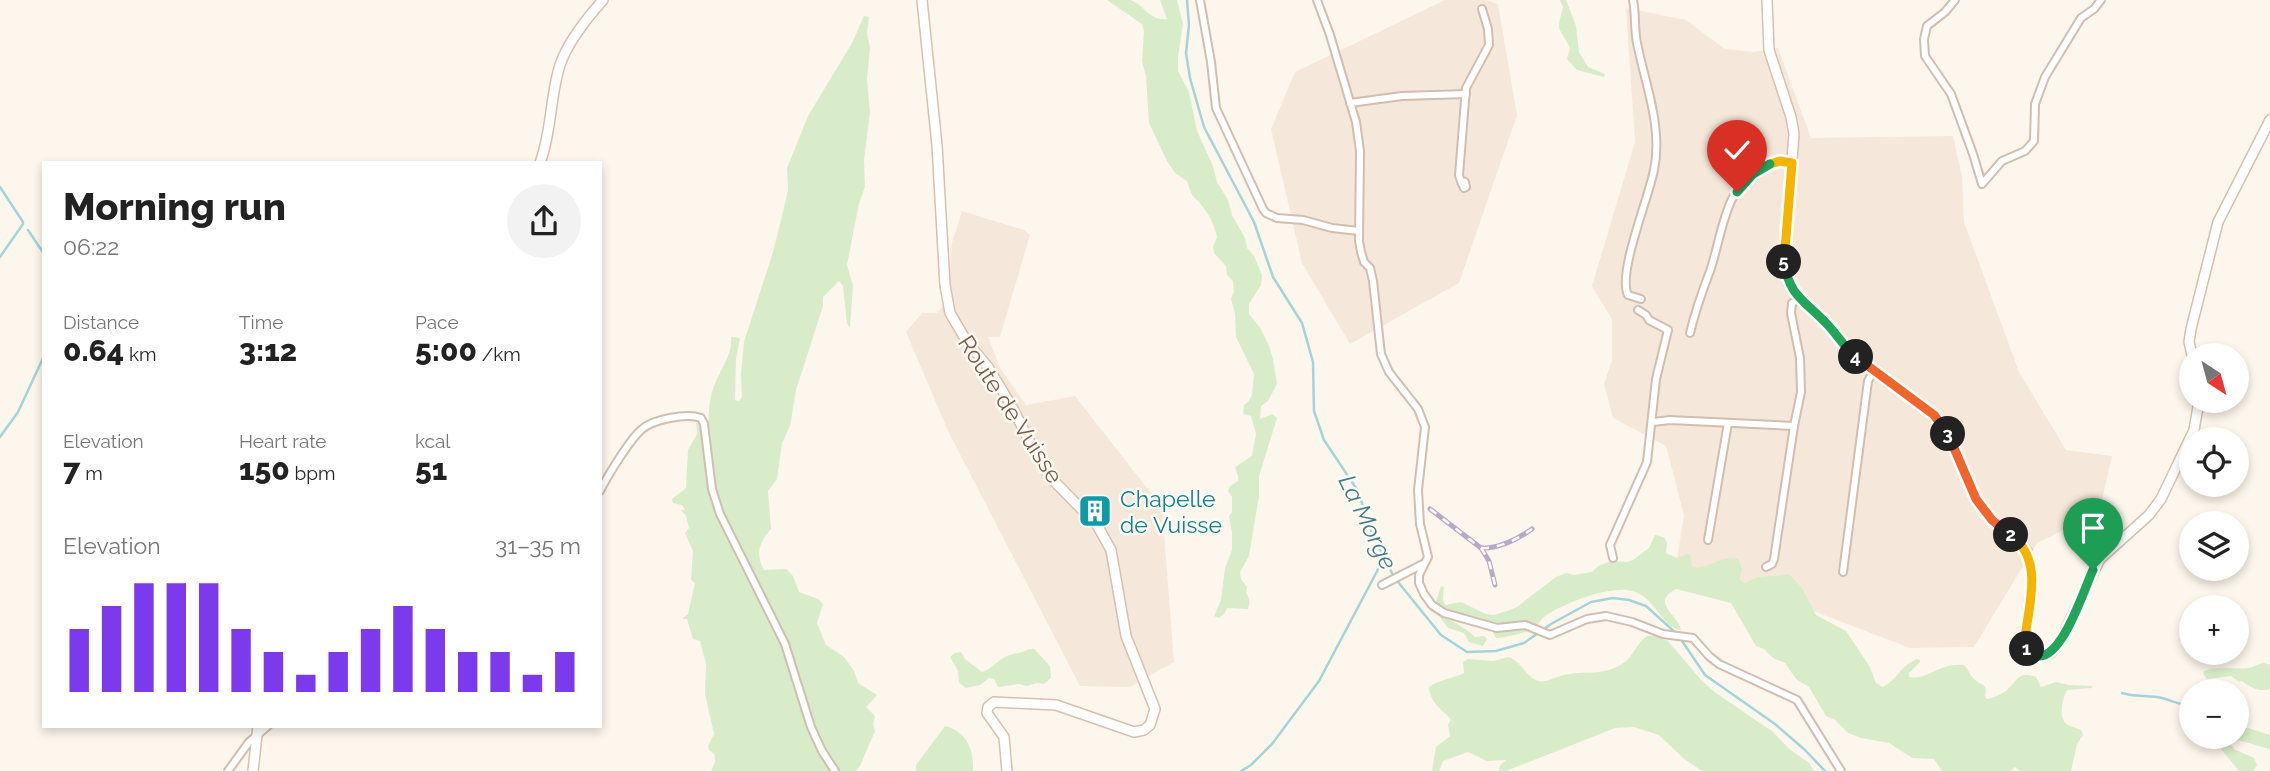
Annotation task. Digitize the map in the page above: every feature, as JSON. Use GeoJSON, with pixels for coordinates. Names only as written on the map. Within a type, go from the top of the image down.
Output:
{"type":"FeatureCollection","features":[{"type":"Feature","properties":{"kind":"street"},"geometry":{"type":"LineString","coordinates":[[541,161],[561,62],[579,31],[603,0]]}},
{"type":"Feature","properties":{"kind":"street","name":"Route de Vuisse"},"geometry":{"type":"LineString","coordinates":[[922,0],[937,145],[945,285],[950,313],[967,342],[988,367],[1051,478],[1097,525],[1104,536],[1112,555],[1126,636],[1155,709],[1150,725],[1144,730],[1134,732],[1056,705],[994,702],[988,707],[987,713],[1004,737],[1007,771]]}},
{"type":"Feature","properties":{"kind":"street"},"geometry":{"type":"LineString","coordinates":[[1200,0],[1216,108],[1262,209],[1277,218],[1359,231]]}},
{"type":"Feature","properties":{"kind":"street"},"geometry":{"type":"LineString","coordinates":[[1317,0],[1356,122],[1360,151],[1361,252],[1364,262],[1370,268],[1373,281],[1381,354],[1389,372],[1418,409],[1425,427],[1418,496],[1420,524],[1427,552],[1419,583],[1432,605],[1444,614],[1497,628],[1525,625],[1550,635],[1587,619],[1606,616],[1632,622],[1663,634],[1693,638],[1719,664],[1797,700],[1840,771]]}},
{"type":"Feature","properties":{"kind":"street"},"geometry":{"type":"LineString","coordinates":[[1633,0],[1636,41],[1647,80],[1656,134],[1655,167],[1626,275],[1628,295],[1641,299]]}},
{"type":"Feature","properties":{"kind":"street"},"geometry":{"type":"LineString","coordinates":[[1768,0],[1769,50],[1794,134],[1784,261],[1786,276],[1793,292],[1823,319],[1847,349],[1934,415],[1950,438],[1976,499],[1992,520],[2027,551],[2032,580],[2025,638],[2026,648],[2031,654],[2043,657],[2058,645],[2100,559],[2148,515],[2161,499],[2194,430],[2197,413]]}},
{"type":"Feature","properties":{"kind":"street"},"geometry":{"type":"LineString","coordinates":[[1955,0],[1927,26],[1924,39],[1925,57],[1951,94],[1982,184],[2001,161],[2025,150],[2034,141],[2035,104],[2045,77],[2081,18],[2101,0]]}},
{"type":"Feature","properties":{"kind":"street"},"geometry":{"type":"LineString","coordinates":[[1461,181],[1460,152],[1466,88],[1489,45],[1482,9]]}},
{"type":"Feature","properties":{"kind":"street"},"geometry":{"type":"LineString","coordinates":[[1350,103],[1402,96],[1466,93]]}},
{"type":"Feature","properties":{"kind":"street"},"geometry":{"type":"LineString","coordinates":[[2189,343],[2218,222],[2270,120]]}},
{"type":"Feature","properties":{"kind":"street"},"geometry":{"type":"LineString","coordinates":[[1690,333],[1699,296],[1732,200],[1753,174],[1766,165],[1780,161],[1792,163]]}},
{"type":"Feature","properties":{"kind":"street"},"geometry":{"type":"LineString","coordinates":[[1766,567],[1772,564],[1774,559],[1801,393],[1800,358],[1791,313],[1792,303],[1799,299]]}},
{"type":"Feature","properties":{"kind":"street"},"geometry":{"type":"LineString","coordinates":[[1614,558],[1610,545],[1644,472],[1653,422],[1656,379],[1668,330],[1649,320],[1638,310]]}},
{"type":"Feature","properties":{"kind":"street"},"geometry":{"type":"LineString","coordinates":[[1843,572],[1868,381],[1874,370]]}},
{"type":"Feature","properties":{"kind":"street"},"geometry":{"type":"LineString","coordinates":[[602,487],[642,429],[669,419],[686,416],[701,418],[712,489],[720,514],[786,645],[808,719],[822,751],[835,771]]}},
{"type":"Feature","properties":{"kind":"street"},"geometry":{"type":"LineString","coordinates":[[1653,422],[1670,420],[1794,426]]}},
{"type":"Feature","properties":{"kind":"street"},"geometry":{"type":"LineString","coordinates":[[1708,540],[1728,423]]}},
{"type":"Feature","properties":{"kind":"street"},"geometry":{"type":"LineString","coordinates":[[1385,583],[1425,563]]}},
{"type":"Feature","properties":{"kind":"street"},"geometry":{"type":"LineString","coordinates":[[253,771],[258,728]]}},
{"type":"Feature","properties":{"kind":"street"},"geometry":{"type":"LineString","coordinates":[[228,771],[249,743],[266,728]]}},
{"type":"Feature","properties":{"kind":"shaded area"},"geometry":{"type":"Polygon","coordinates":[[[1445,0],[1485,0],[1498,4],[1517,115],[1459,283],[1350,344],[1302,263],[1271,129],[1295,72],[1445,0]]]}},
{"type":"Feature","properties":{"kind":"shaded area"},"geometry":{"type":"Polygon","coordinates":[[[1626,8],[1686,20],[1725,49],[1753,52],[1778,48],[1811,138],[1953,136],[1962,177],[1964,222],[2019,372],[2066,450],[2112,456],[2099,513],[2037,543],[1974,647],[1910,648],[1727,578],[1676,565],[1684,515],[1666,446],[1613,418],[1604,384],[1612,360],[1612,319],[1592,286],[1635,142],[1626,8]]]}},
{"type":"Feature","properties":{"kind":"shaded area"},"geometry":{"type":"Polygon","coordinates":[[[962,211],[1024,230],[1030,235],[1000,337],[988,337],[1000,368],[1026,405],[1075,396],[1162,507],[1174,662],[1130,687],[1080,686],[949,433],[906,332],[922,313],[937,313],[950,298],[951,246],[962,211]]]}},
{"type":"Feature","properties":{"kind":"green space"},"geometry":{"type":"Polygon","coordinates":[[[1107,0],[1131,0],[1156,18],[1167,19],[1160,0],[1177,0],[1183,24],[1178,71],[1189,92],[1197,131],[1213,166],[1217,182],[1262,275],[1261,285],[1249,304],[1249,314],[1261,329],[1269,346],[1277,384],[1268,401],[1261,406],[1260,419],[1272,414],[1277,418],[1259,476],[1259,496],[1249,556],[1240,572],[1247,587],[1248,609],[1227,608],[1219,618],[1214,616],[1221,600],[1225,568],[1232,550],[1229,516],[1232,512],[1232,497],[1228,491],[1230,486],[1238,481],[1235,467],[1252,456],[1256,434],[1251,416],[1243,414],[1244,405],[1252,395],[1254,374],[1236,337],[1231,299],[1233,281],[1227,275],[1226,266],[1214,253],[1217,237],[1212,223],[1187,181],[1175,173],[1167,161],[1149,123],[1146,76],[1142,62],[1142,24],[1107,0]]]}},
{"type":"Feature","properties":{"kind":"green space"},"geometry":{"type":"Polygon","coordinates":[[[1560,0],[1566,0],[1576,26],[1579,52],[1588,67],[1605,74],[1604,77],[1577,70],[1567,59],[1570,48],[1559,29],[1563,7],[1560,0]]]}},
{"type":"Feature","properties":{"kind":"green space"},"geometry":{"type":"Polygon","coordinates":[[[864,16],[869,17],[867,79],[870,112],[864,160],[865,187],[859,203],[847,265],[853,286],[850,327],[847,324],[843,286],[839,281],[823,297],[823,306],[796,390],[790,426],[782,443],[777,479],[768,491],[771,529],[761,543],[759,553],[764,570],[786,569],[793,576],[799,592],[818,599],[823,604],[817,623],[826,645],[844,657],[854,671],[858,683],[877,695],[866,707],[875,716],[875,731],[860,766],[855,771],[711,771],[715,755],[708,746],[714,734],[705,694],[706,664],[700,641],[693,639],[687,619],[682,619],[688,614],[695,583],[691,580],[693,551],[685,533],[689,528],[686,516],[681,510],[685,510],[682,505],[673,503],[672,499],[686,488],[688,450],[697,434],[696,422],[708,432],[712,392],[728,356],[731,337],[740,338],[736,359],[735,400],[739,401],[742,397],[744,342],[783,212],[788,190],[787,168],[808,116],[852,43],[864,16]]]}},
{"type":"Feature","properties":{"kind":"green space"},"geometry":{"type":"Polygon","coordinates":[[[1655,535],[1664,537],[1667,543],[1666,553],[1677,558],[1688,554],[1691,556],[1692,567],[1738,559],[1742,568],[1740,579],[1743,583],[1760,577],[1789,574],[1802,588],[1816,615],[1846,631],[1870,667],[1876,683],[1883,687],[1917,659],[1920,662],[1909,673],[1909,677],[1916,678],[1947,666],[1964,665],[1974,679],[1985,687],[1987,699],[2003,693],[2025,675],[2036,677],[2041,687],[2056,682],[2092,686],[2067,690],[2063,701],[2064,721],[2081,730],[2083,735],[2077,744],[2071,771],[2020,771],[2015,767],[2011,771],[1942,771],[1934,759],[1912,758],[1889,743],[1848,733],[1835,720],[1826,716],[1809,687],[1796,679],[1785,663],[1756,646],[1731,603],[1676,589],[1665,599],[1665,604],[1681,630],[1668,623],[1644,597],[1626,590],[1595,594],[1572,602],[1544,617],[1533,629],[1505,637],[1496,638],[1493,633],[1497,630],[1448,616],[1447,618],[1475,637],[1484,636],[1487,639],[1483,646],[1469,642],[1464,633],[1448,628],[1429,608],[1435,605],[1441,586],[1444,587],[1445,605],[1461,602],[1494,615],[1507,611],[1517,607],[1556,577],[1566,573],[1574,575],[1592,572],[1598,566],[1612,561],[1633,560],[1649,548],[1655,535]]]}},
{"type":"Feature","properties":{"kind":"green space"},"geometry":{"type":"Polygon","coordinates":[[[1647,636],[1668,641],[1702,681],[1773,732],[1788,748],[1809,763],[1814,771],[1702,771],[1683,758],[1659,735],[1634,727],[1615,728],[1506,771],[1499,771],[1506,760],[1487,761],[1468,752],[1443,761],[1439,771],[1432,771],[1436,747],[1450,736],[1448,725],[1451,719],[1434,701],[1429,687],[1464,673],[1463,662],[1468,659],[1494,661],[1509,657],[1534,679],[1545,681],[1564,675],[1614,668],[1626,661],[1647,636]]]}},
{"type":"Feature","properties":{"kind":"green space"},"geometry":{"type":"Polygon","coordinates":[[[1034,649],[1050,666],[1051,678],[1044,684],[998,687],[994,679],[989,678],[980,685],[966,688],[959,683],[958,671],[950,657],[961,652],[965,659],[982,672],[1007,656],[1034,649]]]}},
{"type":"Feature","properties":{"kind":"green space"},"geometry":{"type":"Polygon","coordinates":[[[2264,663],[2270,665],[2270,689],[2255,689],[2249,685],[2249,679],[2235,679],[2231,676],[2207,679],[2203,674],[2209,669],[2248,668],[2264,663]]]}},
{"type":"Feature","properties":{"kind":"green space"},"geometry":{"type":"Polygon","coordinates":[[[945,726],[959,732],[968,743],[973,771],[916,771],[916,765],[945,726]]]}},
{"type":"Feature","properties":{"kind":"green space"},"geometry":{"type":"Polygon","coordinates":[[[2249,728],[2270,735],[2270,749],[2249,743],[2249,728]]]}},
{"type":"Feature","properties":{"kind":"green space"},"geometry":{"type":"Polygon","coordinates":[[[2221,749],[2234,749],[2254,758],[2257,765],[2253,771],[2239,771],[2221,749]]]}},
{"type":"Feature","properties":{"kind":"waterway","name":"La Morge"},"geometry":{"type":"LineString","coordinates":[[1187,0],[1189,25],[1186,53],[1204,127],[1254,222],[1273,277],[1302,323],[1313,362],[1314,411],[1324,440],[1358,491],[1373,536],[1394,577],[1441,635],[1467,652],[1496,651],[1524,643],[1551,624],[1591,602],[1613,598],[1646,606],[1678,635],[1705,675],[1775,724],[1825,771]]}},
{"type":"Feature","properties":{"kind":"waterway"},"geometry":{"type":"LineString","coordinates":[[0,187],[23,222]]}},
{"type":"Feature","properties":{"kind":"waterway"},"geometry":{"type":"LineString","coordinates":[[0,257],[23,224]]}},
{"type":"Feature","properties":{"kind":"waterway"},"geometry":{"type":"LineString","coordinates":[[28,230],[42,251]]}},
{"type":"Feature","properties":{"kind":"waterway"},"geometry":{"type":"LineString","coordinates":[[0,437],[18,412],[42,360]]}},
{"type":"Feature","properties":{"kind":"waterway"},"geometry":{"type":"LineString","coordinates":[[1241,771],[1272,744],[1319,681],[1384,558]]}},
{"type":"Feature","properties":{"kind":"waterway"},"geometry":{"type":"LineString","coordinates":[[2122,693],[2157,697],[2179,703]]}},
{"type":"Feature","properties":{"kind":"railway"},"geometry":{"type":"LineString","coordinates":[[1430,509],[1481,548],[1489,561],[1495,585]]}},
{"type":"Feature","properties":{"kind":"railway"},"geometry":{"type":"LineString","coordinates":[[1481,548],[1508,543],[1532,529]]}},
{"type":"Feature","properties":{"kind":"place","name":"Chapelle de Vuisse"},"geometry":{"type":"Point","coordinates":[1095,511]}},
{"type":"Feature","properties":{"kind":"route"},"geometry":{"type":"LineString","coordinates":[[1737,192],[1753,174],[1766,165],[1780,161],[1792,163],[1784,261],[1786,276],[1793,292],[1823,319],[1860,361],[1934,415],[1950,438],[1976,499],[1992,520],[2027,551],[2032,580],[2025,638],[2026,648],[2031,654],[2043,657],[2058,645],[2093,570]]}}]}
